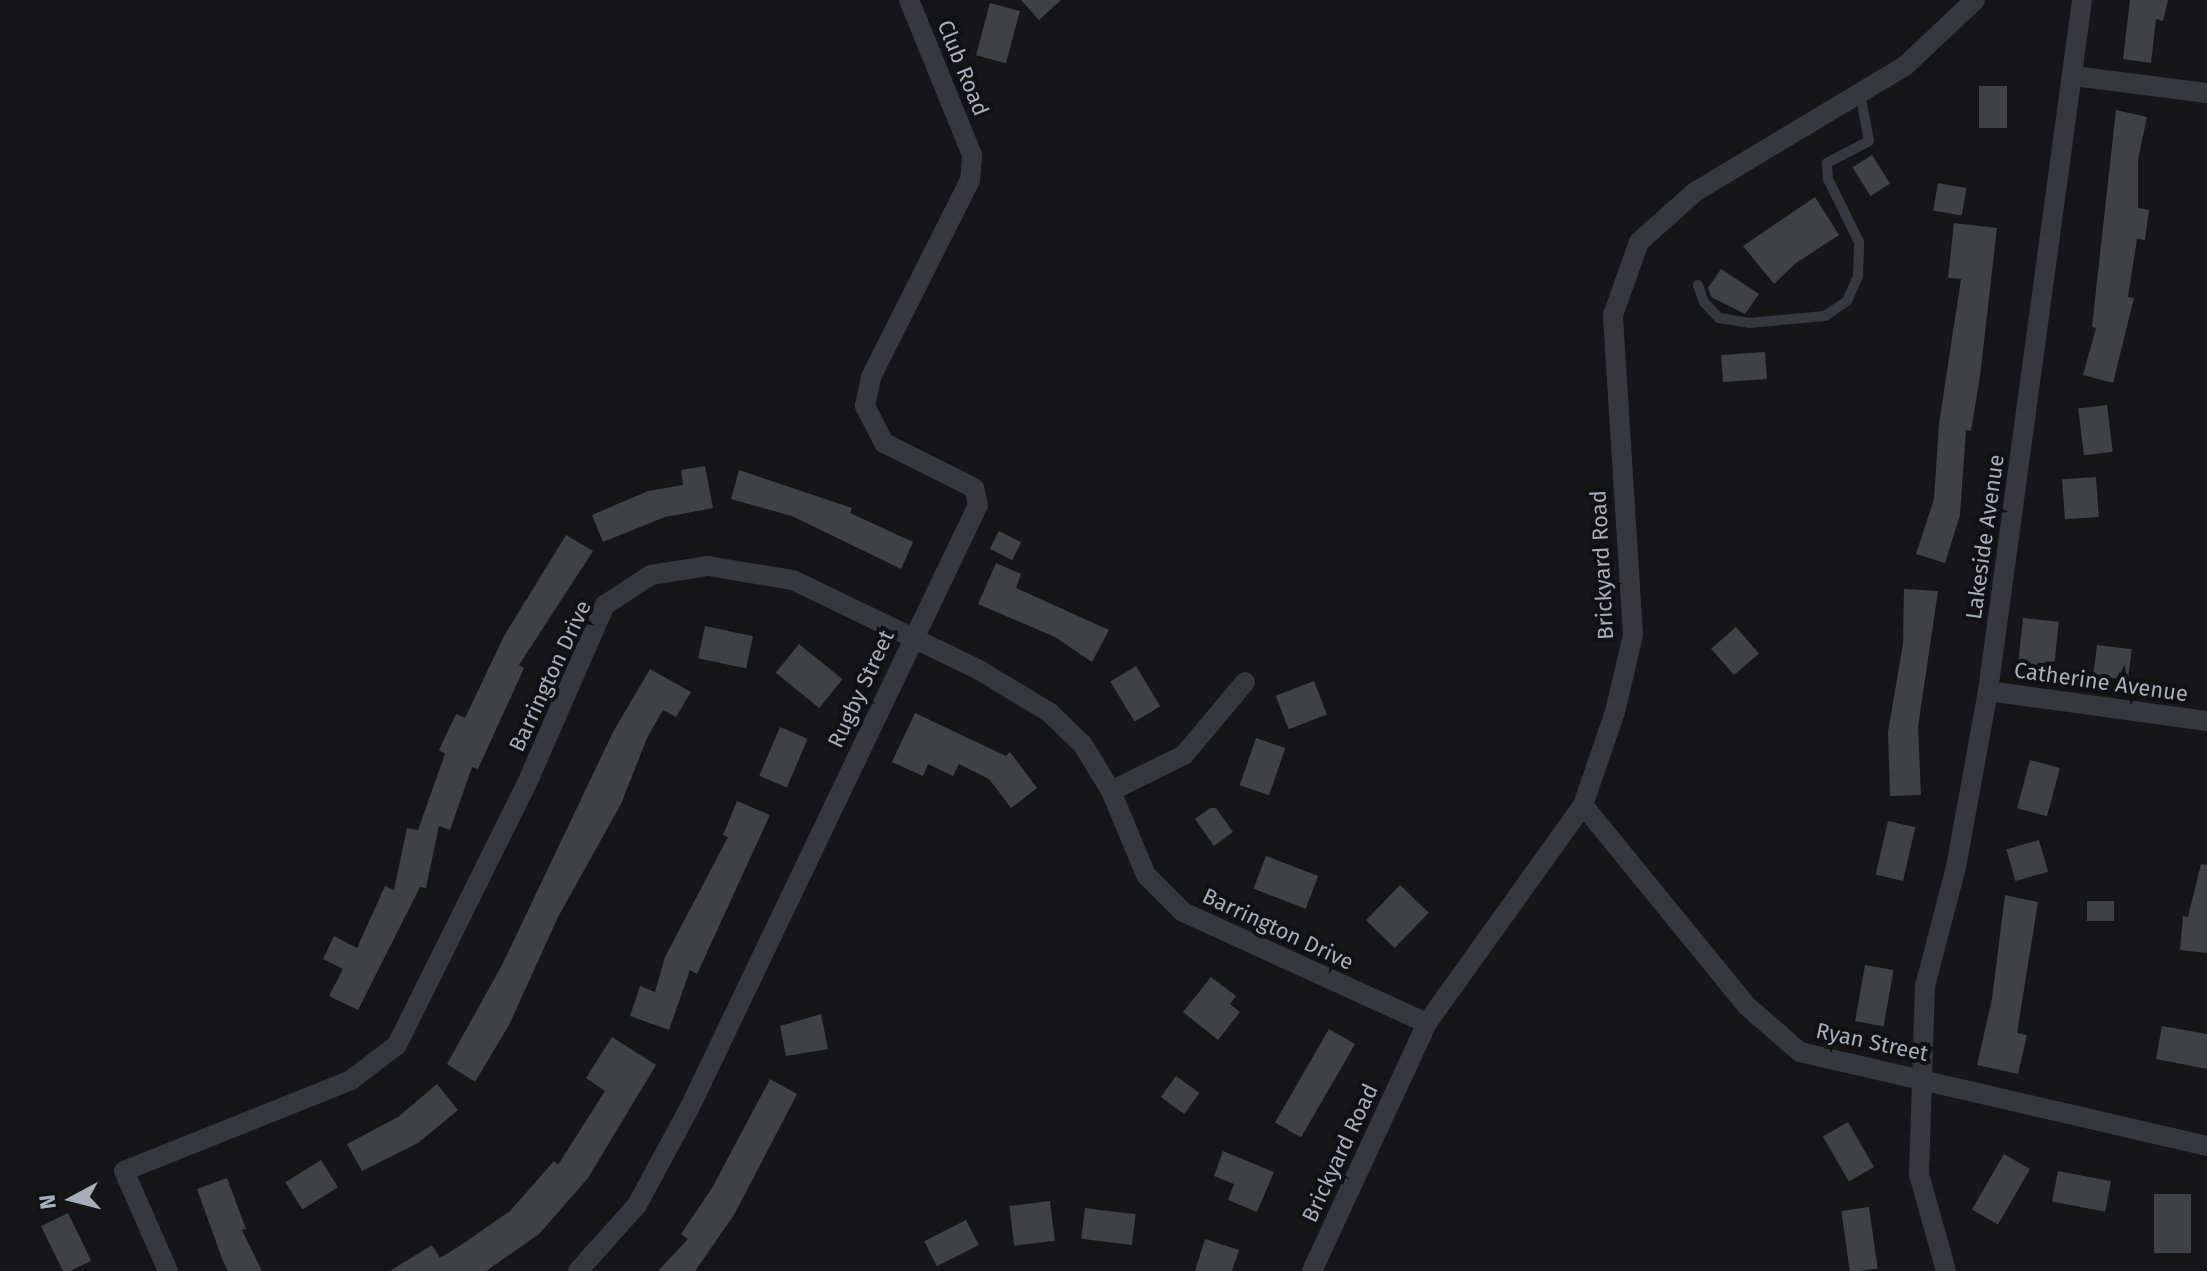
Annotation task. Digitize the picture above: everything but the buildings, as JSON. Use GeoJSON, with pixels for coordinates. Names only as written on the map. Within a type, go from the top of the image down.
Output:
{"type":"FeatureCollection","features":[{"type":"Feature","properties":{"kind":"street","name":"Club Road"},"geometry":{"type":"LineString","coordinates":[[909,0],[972,155]]}},
{"type":"Feature","properties":{"kind":"street","name":"Brickyard Road"},"geometry":{"type":"LineString","coordinates":[[1312,1271],[1427,1023],[1583,805],[1615,712],[1633,635],[1613,315],[1639,242],[1695,192],[1905,66],[1975,0]]}},
{"type":"Feature","properties":{"kind":"street","name":"Lakeside Avenue"},"geometry":{"type":"LineString","coordinates":[[1946,1271],[1919,1174],[1925,986],[1956,867],[1988,691],[2082,0]]}},
{"type":"Feature","properties":{"kind":"street"},"geometry":{"type":"LineString","coordinates":[[2074,76],[2207,93]]}},
{"type":"Feature","properties":{"kind":"street","name":"Rugby Street"},"geometry":{"type":"LineString","coordinates":[[578,1271],[637,1205],[689,1109],[911,638],[978,505],[974,488],[884,443],[865,406],[871,377],[970,180],[972,155]]}},
{"type":"Feature","properties":{"kind":"street","name":"Barrington Drive"},"geometry":{"type":"LineString","coordinates":[[168,1271],[124,1171],[351,1080],[397,1045],[528,781],[605,605],[651,575],[708,566],[793,580],[979,670],[1049,712],[1083,745],[1111,791],[1146,875],[1183,912],[1427,1023]]}},
{"type":"Feature","properties":{"kind":"street"},"geometry":{"type":"LineString","coordinates":[[1111,791],[1184,755],[1245,682]]}},
{"type":"Feature","properties":{"kind":"street","name":"Catherine Avenue"},"geometry":{"type":"LineString","coordinates":[[1988,691],[2207,721]]}},
{"type":"Feature","properties":{"kind":"street","name":"Ryan Street"},"geometry":{"type":"LineString","coordinates":[[1583,805],[1747,1006],[1800,1052],[2207,1146]]}},
{"type":"Feature","properties":{"kind":"lane"},"geometry":{"type":"LineString","coordinates":[[1698,285],[1704,302],[1719,318],[1749,323],[1825,316],[1847,301],[1858,276],[1859,242],[1828,179],[1827,163],[1869,141],[1860,93]]}}]}
